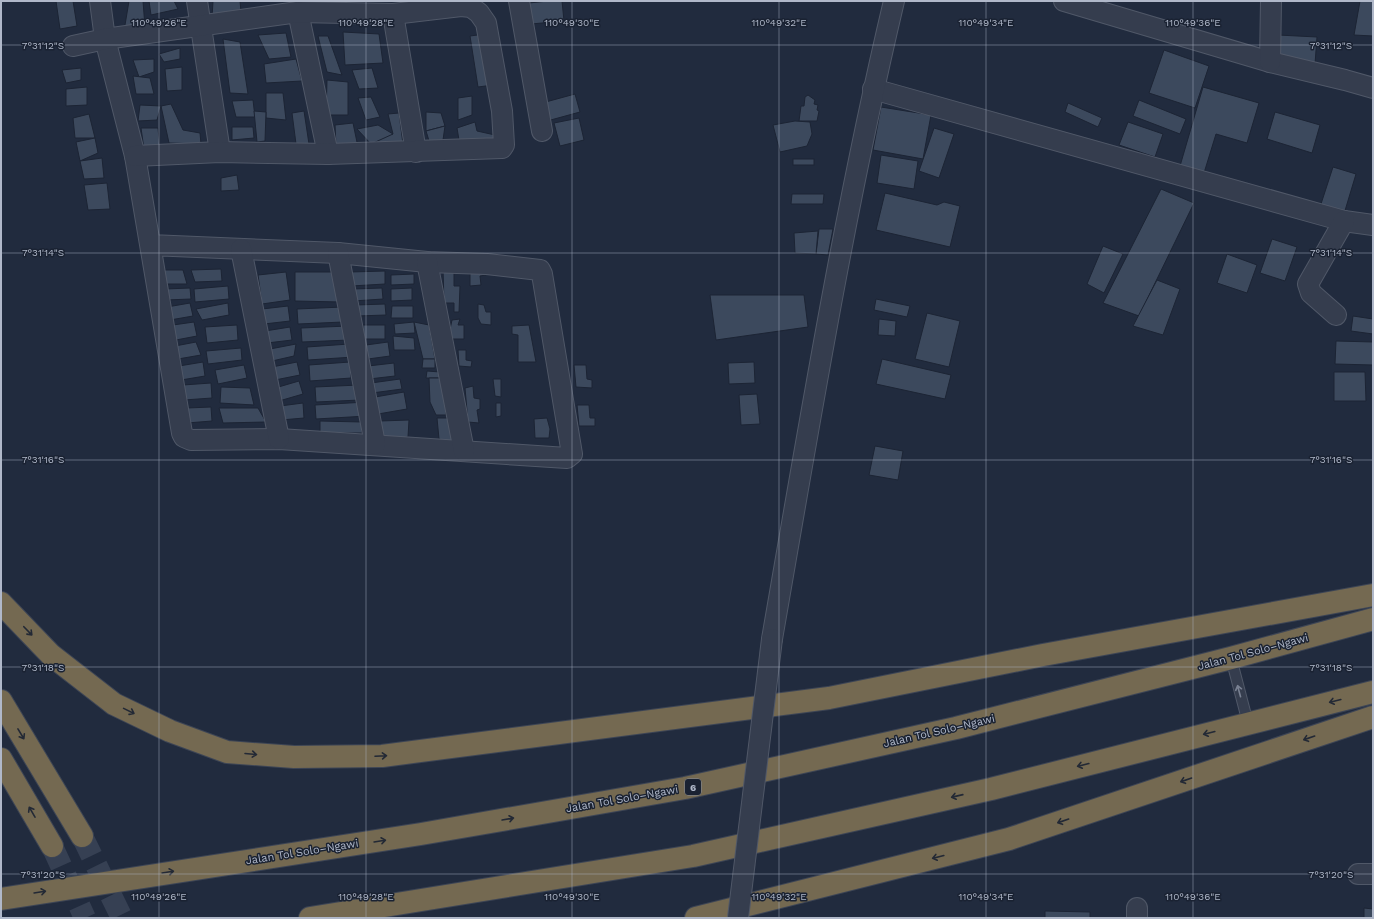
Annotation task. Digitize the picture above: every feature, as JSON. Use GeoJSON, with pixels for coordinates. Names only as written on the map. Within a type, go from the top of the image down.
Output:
{"type":"FeatureCollection","features":[{"type":"Feature","properties":{"kind":"highway"},"geometry":{"type":"LineString","coordinates":[[1,602],[52,655],[114,704],[170,731],[227,752],[294,758],[382,756],[828,698],[1051,654],[1373,594]]}},
{"type":"Feature","properties":{"kind":"highway","name":"Jalan Tol Solo–Ngawi"},"geometry":{"type":"LineString","coordinates":[[1,899],[421,834],[685,788],[956,728],[1231,658],[1373,619]]}},
{"type":"Feature","properties":{"kind":"highway"},"geometry":{"type":"LineString","coordinates":[[310,918],[693,856],[991,789],[1373,692]]}},
{"type":"Feature","properties":{"kind":"highway"},"geometry":{"type":"LineString","coordinates":[[1,701],[82,836]]}},
{"type":"Feature","properties":{"kind":"highway"},"geometry":{"type":"LineString","coordinates":[[696,918],[1010,839],[1373,717]]}},
{"type":"Feature","properties":{"kind":"highway"},"geometry":{"type":"LineString","coordinates":[[1,759],[52,846]]}},
{"type":"Feature","properties":{"kind":"street"},"geometry":{"type":"LineString","coordinates":[[100,1],[106,39],[134,156],[184,437],[192,440],[279,439],[375,444],[567,458],[572,454],[542,274],[540,270],[535,268],[488,264],[427,262],[338,253],[150,245]]}},
{"type":"Feature","properties":{"kind":"street"},"geometry":{"type":"LineString","coordinates":[[197,1],[220,152]]}},
{"type":"Feature","properties":{"kind":"street"},"geometry":{"type":"LineString","coordinates":[[519,1],[542,131]]}},
{"type":"Feature","properties":{"kind":"street"},"geometry":{"type":"LineString","coordinates":[[738,918],[772,639],[831,295],[873,89],[894,1]]}},
{"type":"Feature","properties":{"kind":"street"},"geometry":{"type":"LineString","coordinates":[[1064,1],[1270,62],[1373,88]]}},
{"type":"Feature","properties":{"kind":"street"},"geometry":{"type":"LineString","coordinates":[[1270,62],[1271,1]]}},
{"type":"Feature","properties":{"kind":"street"},"geometry":{"type":"LineString","coordinates":[[73,46],[106,39],[298,12],[393,14],[461,6],[471,7],[486,23],[502,110],[504,145],[502,148],[328,154],[220,152],[134,156]]}},
{"type":"Feature","properties":{"kind":"street"},"geometry":{"type":"LineString","coordinates":[[298,12],[328,154]]}},
{"type":"Feature","properties":{"kind":"street"},"geometry":{"type":"LineString","coordinates":[[393,14],[416,152]]}},
{"type":"Feature","properties":{"kind":"street"},"geometry":{"type":"LineString","coordinates":[[873,89],[1344,221],[1373,224]]}},
{"type":"Feature","properties":{"kind":"street"},"geometry":{"type":"LineString","coordinates":[[1336,315],[1311,293],[1308,284],[1344,221]]}},
{"type":"Feature","properties":{"kind":"street"},"geometry":{"type":"LineString","coordinates":[[241,249],[279,439]]}},
{"type":"Feature","properties":{"kind":"street"},"geometry":{"type":"LineString","coordinates":[[338,253],[375,444]]}},
{"type":"Feature","properties":{"kind":"street"},"geometry":{"type":"LineString","coordinates":[[427,262],[464,451]]}},
{"type":"Feature","properties":{"kind":"lane"},"geometry":{"type":"LineString","coordinates":[[1231,658],[1248,723]]}},
{"type":"Feature","properties":{"kind":"building"},"geometry":{"type":"Polygon","coordinates":[[[56,1],[73,1],[77,26],[60,29],[56,1]]]}},
{"type":"Feature","properties":{"kind":"building"},"geometry":{"type":"Polygon","coordinates":[[[129,1],[143,1],[145,27],[124,31],[129,1]]]}},
{"type":"Feature","properties":{"kind":"building"},"geometry":{"type":"Polygon","coordinates":[[[149,1],[174,1],[178,9],[151,15],[149,1]]]}},
{"type":"Feature","properties":{"kind":"building"},"geometry":{"type":"Polygon","coordinates":[[[213,1],[240,1],[241,12],[212,18],[213,1]]]}},
{"type":"Feature","properties":{"kind":"building"},"geometry":{"type":"Polygon","coordinates":[[[562,1],[564,21],[531,24],[529,3],[562,1]]]}},
{"type":"Feature","properties":{"kind":"building"},"geometry":{"type":"Polygon","coordinates":[[[1360,1],[1373,1],[1373,36],[1354,35],[1360,1]]]}},
{"type":"Feature","properties":{"kind":"building"},"geometry":{"type":"Polygon","coordinates":[[[343,32],[379,34],[383,63],[345,65],[343,32]]]}},
{"type":"Feature","properties":{"kind":"building"},"geometry":{"type":"Polygon","coordinates":[[[286,33],[291,57],[269,59],[258,35],[286,33]]]}},
{"type":"Feature","properties":{"kind":"building"},"geometry":{"type":"Polygon","coordinates":[[[485,34],[493,85],[478,87],[470,36],[485,34]]]}},
{"type":"Feature","properties":{"kind":"building"},"geometry":{"type":"Polygon","coordinates":[[[1278,35],[1317,37],[1315,64],[1276,62],[1278,35]]]}},
{"type":"Feature","properties":{"kind":"building"},"geometry":{"type":"Polygon","coordinates":[[[318,36],[328,36],[342,75],[327,72],[318,36]]]}},
{"type":"Feature","properties":{"kind":"building"},"geometry":{"type":"Polygon","coordinates":[[[223,39],[240,42],[248,94],[230,93],[223,39]]]}},
{"type":"Feature","properties":{"kind":"building"},"geometry":{"type":"Polygon","coordinates":[[[180,48],[180,59],[164,62],[159,54],[180,48]]]}},
{"type":"Feature","properties":{"kind":"building"},"geometry":{"type":"Polygon","coordinates":[[[1164,50],[1209,66],[1195,108],[1149,93],[1164,50]]]}},
{"type":"Feature","properties":{"kind":"building"},"geometry":{"type":"Polygon","coordinates":[[[154,59],[154,72],[139,77],[133,60],[154,59]]]}},
{"type":"Feature","properties":{"kind":"building"},"geometry":{"type":"Polygon","coordinates":[[[296,59],[302,81],[266,83],[264,64],[296,59]]]}},
{"type":"Feature","properties":{"kind":"building"},"geometry":{"type":"Polygon","coordinates":[[[182,67],[182,90],[167,91],[165,69],[182,67]]]}},
{"type":"Feature","properties":{"kind":"building"},"geometry":{"type":"Polygon","coordinates":[[[81,68],[81,80],[66,83],[62,70],[81,68]]]}},
{"type":"Feature","properties":{"kind":"building"},"geometry":{"type":"Polygon","coordinates":[[[372,68],[378,88],[359,89],[352,70],[372,68]]]}},
{"type":"Feature","properties":{"kind":"building"},"geometry":{"type":"Polygon","coordinates":[[[133,76],[150,78],[154,94],[136,94],[133,76]]]}},
{"type":"Feature","properties":{"kind":"building"},"geometry":{"type":"Polygon","coordinates":[[[327,80],[348,82],[348,115],[326,115],[327,80]]]}},
{"type":"Feature","properties":{"kind":"building"},"geometry":{"type":"Polygon","coordinates":[[[87,87],[87,105],[66,106],[66,89],[87,87]]]}},
{"type":"Feature","properties":{"kind":"building"},"geometry":{"type":"Polygon","coordinates":[[[1203,87],[1259,103],[1247,143],[1216,134],[1204,173],[1180,166],[1203,87]]]}},
{"type":"Feature","properties":{"kind":"building"},"geometry":{"type":"Polygon","coordinates":[[[266,93],[283,93],[286,120],[266,118],[266,93]]]}},
{"type":"Feature","properties":{"kind":"building"},"geometry":{"type":"Polygon","coordinates":[[[575,94],[580,112],[547,121],[542,103],[575,94]]]}},
{"type":"Feature","properties":{"kind":"building"},"geometry":{"type":"Polygon","coordinates":[[[808,95],[815,100],[814,104],[818,105],[817,110],[819,111],[817,121],[799,121],[801,106],[804,106],[805,97],[808,95]]]}},
{"type":"Feature","properties":{"kind":"building"},"geometry":{"type":"Polygon","coordinates":[[[472,96],[472,115],[458,120],[458,98],[472,96]]]}},
{"type":"Feature","properties":{"kind":"building"},"geometry":{"type":"Polygon","coordinates":[[[371,97],[380,117],[366,120],[358,98],[371,97]]]}},
{"type":"Feature","properties":{"kind":"building"},"geometry":{"type":"Polygon","coordinates":[[[253,100],[255,117],[236,117],[232,101],[253,100]]]}},
{"type":"Feature","properties":{"kind":"building"},"geometry":{"type":"Polygon","coordinates":[[[1139,100],[1186,119],[1180,134],[1133,116],[1139,100]]]}},
{"type":"Feature","properties":{"kind":"building"},"geometry":{"type":"Polygon","coordinates":[[[1068,103],[1102,118],[1098,127],[1065,112],[1068,103]]]}},
{"type":"Feature","properties":{"kind":"building"},"geometry":{"type":"Polygon","coordinates":[[[171,104],[183,130],[200,133],[201,144],[169,143],[161,106],[171,104]]]}},
{"type":"Feature","properties":{"kind":"building"},"geometry":{"type":"Polygon","coordinates":[[[140,105],[161,106],[157,120],[138,121],[140,105]]]}},
{"type":"Feature","properties":{"kind":"building"},"geometry":{"type":"Polygon","coordinates":[[[881,107],[931,115],[923,159],[873,150],[881,107]]]}},
{"type":"Feature","properties":{"kind":"building"},"geometry":{"type":"Polygon","coordinates":[[[254,111],[266,112],[265,141],[257,142],[254,111]]]}},
{"type":"Feature","properties":{"kind":"building"},"geometry":{"type":"Polygon","coordinates":[[[304,111],[309,144],[296,144],[292,113],[304,111]]]}},
{"type":"Feature","properties":{"kind":"building"},"geometry":{"type":"Polygon","coordinates":[[[426,112],[441,113],[445,126],[426,131],[426,112]]]}},
{"type":"Feature","properties":{"kind":"building"},"geometry":{"type":"Polygon","coordinates":[[[1275,112],[1320,125],[1312,153],[1267,139],[1275,112]]]}},
{"type":"Feature","properties":{"kind":"building"},"geometry":{"type":"Polygon","coordinates":[[[399,113],[403,144],[371,144],[375,135],[393,134],[388,114],[399,113]]]}},
{"type":"Feature","properties":{"kind":"building"},"geometry":{"type":"Polygon","coordinates":[[[89,114],[95,138],[75,138],[73,118],[89,114]]]}},
{"type":"Feature","properties":{"kind":"building"},"geometry":{"type":"Polygon","coordinates":[[[579,118],[584,140],[560,146],[554,123],[579,118]]]}},
{"type":"Feature","properties":{"kind":"building"},"geometry":{"type":"Polygon","coordinates":[[[795,121],[810,122],[812,134],[807,146],[780,152],[773,125],[795,121]]]}},
{"type":"Feature","properties":{"kind":"building"},"geometry":{"type":"Polygon","coordinates":[[[475,122],[477,131],[495,135],[495,147],[460,146],[457,128],[475,122]]]}},
{"type":"Feature","properties":{"kind":"building"},"geometry":{"type":"Polygon","coordinates":[[[1128,122],[1163,134],[1155,157],[1119,145],[1128,122]]]}},
{"type":"Feature","properties":{"kind":"building"},"geometry":{"type":"Polygon","coordinates":[[[353,123],[358,147],[336,146],[335,125],[353,123]]]}},
{"type":"Feature","properties":{"kind":"building"},"geometry":{"type":"Polygon","coordinates":[[[378,125],[393,134],[371,144],[357,129],[378,125]]]}},
{"type":"Feature","properties":{"kind":"building"},"geometry":{"type":"Polygon","coordinates":[[[445,126],[443,140],[430,144],[426,131],[445,126]]]}},
{"type":"Feature","properties":{"kind":"building"},"geometry":{"type":"Polygon","coordinates":[[[232,127],[253,127],[254,138],[232,140],[232,127]]]}},
{"type":"Feature","properties":{"kind":"building"},"geometry":{"type":"Polygon","coordinates":[[[141,128],[158,128],[160,149],[144,149],[141,128]]]}},
{"type":"Feature","properties":{"kind":"building"},"geometry":{"type":"Polygon","coordinates":[[[934,128],[954,134],[939,178],[919,171],[934,128]]]}},
{"type":"Feature","properties":{"kind":"building"},"geometry":{"type":"Polygon","coordinates":[[[95,138],[98,153],[80,161],[76,142],[95,138]]]}},
{"type":"Feature","properties":{"kind":"building"},"geometry":{"type":"Polygon","coordinates":[[[881,155],[918,161],[914,189],[877,183],[881,155]]]}},
{"type":"Feature","properties":{"kind":"building"},"geometry":{"type":"Polygon","coordinates":[[[102,158],[104,178],[84,179],[80,161],[102,158]]]}},
{"type":"Feature","properties":{"kind":"building"},"geometry":{"type":"Polygon","coordinates":[[[793,159],[814,159],[814,165],[793,165],[793,159]]]}},
{"type":"Feature","properties":{"kind":"building"},"geometry":{"type":"Polygon","coordinates":[[[1333,167],[1356,174],[1344,214],[1320,207],[1333,167]]]}},
{"type":"Feature","properties":{"kind":"building"},"geometry":{"type":"Polygon","coordinates":[[[237,175],[239,190],[221,191],[221,178],[237,175]]]}},
{"type":"Feature","properties":{"kind":"building"},"geometry":{"type":"Polygon","coordinates":[[[107,183],[110,209],[88,210],[84,185],[107,183]]]}},
{"type":"Feature","properties":{"kind":"building"},"geometry":{"type":"Polygon","coordinates":[[[1161,189],[1194,203],[1139,316],[1103,303],[1161,189]]]}},
{"type":"Feature","properties":{"kind":"building"},"geometry":{"type":"Polygon","coordinates":[[[885,193],[937,205],[944,202],[960,206],[950,247],[876,230],[885,193]]]}},
{"type":"Feature","properties":{"kind":"building"},"geometry":{"type":"Polygon","coordinates":[[[792,194],[824,194],[823,204],[791,204],[792,194]]]}},
{"type":"Feature","properties":{"kind":"building"},"geometry":{"type":"Polygon","coordinates":[[[819,229],[833,229],[828,255],[816,254],[819,229]]]}},
{"type":"Feature","properties":{"kind":"building"},"geometry":{"type":"Polygon","coordinates":[[[818,231],[816,254],[795,253],[794,233],[818,231]]]}},
{"type":"Feature","properties":{"kind":"building"},"geometry":{"type":"Polygon","coordinates":[[[1272,239],[1297,247],[1285,281],[1260,273],[1272,239]]]}},
{"type":"Feature","properties":{"kind":"building"},"geometry":{"type":"Polygon","coordinates":[[[1103,246],[1123,254],[1104,293],[1087,284],[1103,246]]]}},
{"type":"Feature","properties":{"kind":"building"},"geometry":{"type":"Polygon","coordinates":[[[1227,254],[1257,265],[1247,293],[1217,283],[1227,254]]]}},
{"type":"Feature","properties":{"kind":"building"},"geometry":{"type":"Polygon","coordinates":[[[486,268],[486,275],[480,276],[481,285],[470,286],[470,272],[486,268]]]}},
{"type":"Feature","properties":{"kind":"building"},"geometry":{"type":"Polygon","coordinates":[[[221,269],[222,281],[195,282],[191,270],[221,269]]]}},
{"type":"Feature","properties":{"kind":"building"},"geometry":{"type":"Polygon","coordinates":[[[443,269],[454,269],[454,286],[460,286],[459,312],[454,312],[454,303],[444,303],[443,269]]]}},
{"type":"Feature","properties":{"kind":"building"},"geometry":{"type":"Polygon","coordinates":[[[161,270],[183,270],[187,284],[161,284],[161,270]]]}},
{"type":"Feature","properties":{"kind":"building"},"geometry":{"type":"Polygon","coordinates":[[[385,271],[385,284],[351,286],[350,272],[385,271]]]}},
{"type":"Feature","properties":{"kind":"building"},"geometry":{"type":"Polygon","coordinates":[[[286,272],[290,300],[262,304],[258,275],[286,272]]]}},
{"type":"Feature","properties":{"kind":"building"},"geometry":{"type":"Polygon","coordinates":[[[295,272],[341,272],[341,302],[295,301],[295,272]]]}},
{"type":"Feature","properties":{"kind":"building"},"geometry":{"type":"Polygon","coordinates":[[[414,274],[414,284],[391,285],[391,275],[414,274]]]}},
{"type":"Feature","properties":{"kind":"building"},"geometry":{"type":"Polygon","coordinates":[[[1157,280],[1180,289],[1163,335],[1133,326],[1157,280]]]}},
{"type":"Feature","properties":{"kind":"building"},"geometry":{"type":"Polygon","coordinates":[[[228,286],[229,299],[195,302],[194,289],[228,286]]]}},
{"type":"Feature","properties":{"kind":"building"},"geometry":{"type":"Polygon","coordinates":[[[190,288],[191,299],[166,300],[165,289],[190,288]]]}},
{"type":"Feature","properties":{"kind":"building"},"geometry":{"type":"Polygon","coordinates":[[[382,288],[383,299],[353,301],[353,289],[382,288]]]}},
{"type":"Feature","properties":{"kind":"building"},"geometry":{"type":"Polygon","coordinates":[[[412,288],[412,300],[391,301],[391,289],[412,288]]]}},
{"type":"Feature","properties":{"kind":"building"},"geometry":{"type":"Polygon","coordinates":[[[710,295],[804,295],[808,327],[716,340],[710,295]]]}},
{"type":"Feature","properties":{"kind":"building"},"geometry":{"type":"Polygon","coordinates":[[[876,299],[910,306],[907,317],[874,310],[876,299]]]}},
{"type":"Feature","properties":{"kind":"building"},"geometry":{"type":"Polygon","coordinates":[[[190,303],[193,316],[170,320],[167,307],[190,303]]]}},
{"type":"Feature","properties":{"kind":"building"},"geometry":{"type":"Polygon","coordinates":[[[228,303],[229,315],[202,320],[196,309],[228,303]]]}},
{"type":"Feature","properties":{"kind":"building"},"geometry":{"type":"Polygon","coordinates":[[[385,304],[386,315],[357,316],[356,305],[385,304]]]}},
{"type":"Feature","properties":{"kind":"building"},"geometry":{"type":"Polygon","coordinates":[[[478,304],[484,305],[486,312],[491,312],[491,325],[481,324],[478,318],[478,304]]]}},
{"type":"Feature","properties":{"kind":"building"},"geometry":{"type":"Polygon","coordinates":[[[288,306],[290,321],[264,324],[262,309],[288,306]]]}},
{"type":"Feature","properties":{"kind":"building"},"geometry":{"type":"Polygon","coordinates":[[[392,306],[413,306],[413,318],[391,318],[392,306]]]}},
{"type":"Feature","properties":{"kind":"building"},"geometry":{"type":"Polygon","coordinates":[[[343,307],[343,322],[298,324],[297,309],[343,307]]]}},
{"type":"Feature","properties":{"kind":"building"},"geometry":{"type":"Polygon","coordinates":[[[927,313],[960,321],[949,367],[915,359],[927,313]]]}},
{"type":"Feature","properties":{"kind":"building"},"geometry":{"type":"Polygon","coordinates":[[[1353,316],[1373,319],[1373,334],[1351,331],[1353,316]]]}},
{"type":"Feature","properties":{"kind":"building"},"geometry":{"type":"Polygon","coordinates":[[[460,319],[458,325],[464,325],[464,339],[448,339],[452,320],[460,319]]]}},
{"type":"Feature","properties":{"kind":"building"},"geometry":{"type":"Polygon","coordinates":[[[879,319],[896,321],[895,336],[878,335],[879,319]]]}},
{"type":"Feature","properties":{"kind":"building"},"geometry":{"type":"Polygon","coordinates":[[[194,322],[197,336],[176,340],[173,325],[194,322]]]}},
{"type":"Feature","properties":{"kind":"building"},"geometry":{"type":"Polygon","coordinates":[[[414,322],[415,333],[395,334],[394,324],[414,322]]]}},
{"type":"Feature","properties":{"kind":"building"},"geometry":{"type":"Polygon","coordinates":[[[414,322],[429,325],[435,359],[423,359],[414,322]]]}},
{"type":"Feature","properties":{"kind":"building"},"geometry":{"type":"Polygon","coordinates":[[[237,325],[238,340],[207,343],[205,327],[237,325]]]}},
{"type":"Feature","properties":{"kind":"building"},"geometry":{"type":"Polygon","coordinates":[[[363,325],[385,325],[385,339],[363,339],[363,325]]]}},
{"type":"Feature","properties":{"kind":"building"},"geometry":{"type":"Polygon","coordinates":[[[529,325],[536,362],[518,362],[518,335],[512,334],[512,326],[529,325]]]}},
{"type":"Feature","properties":{"kind":"building"},"geometry":{"type":"Polygon","coordinates":[[[348,326],[349,340],[302,342],[301,328],[348,326]]]}},
{"type":"Feature","properties":{"kind":"building"},"geometry":{"type":"Polygon","coordinates":[[[290,327],[292,340],[267,343],[265,331],[290,327]]]}},
{"type":"Feature","properties":{"kind":"building"},"geometry":{"type":"Polygon","coordinates":[[[393,336],[414,338],[415,350],[394,350],[393,336]]]}},
{"type":"Feature","properties":{"kind":"building"},"geometry":{"type":"Polygon","coordinates":[[[1336,341],[1373,342],[1373,365],[1335,364],[1336,341]]]}},
{"type":"Feature","properties":{"kind":"building"},"geometry":{"type":"Polygon","coordinates":[[[196,342],[201,355],[178,359],[175,346],[196,342]]]}},
{"type":"Feature","properties":{"kind":"building"},"geometry":{"type":"Polygon","coordinates":[[[388,342],[390,356],[368,359],[366,345],[388,342]]]}},
{"type":"Feature","properties":{"kind":"building"},"geometry":{"type":"Polygon","coordinates":[[[296,344],[294,356],[272,361],[270,349],[296,344]]]}},
{"type":"Feature","properties":{"kind":"building"},"geometry":{"type":"Polygon","coordinates":[[[349,344],[354,357],[308,360],[307,347],[349,344]]]}},
{"type":"Feature","properties":{"kind":"building"},"geometry":{"type":"Polygon","coordinates":[[[241,348],[242,360],[208,364],[206,351],[241,348]]]}},
{"type":"Feature","properties":{"kind":"building"},"geometry":{"type":"Polygon","coordinates":[[[458,350],[466,350],[466,360],[472,361],[471,367],[459,366],[458,350]]]}},
{"type":"Feature","properties":{"kind":"building"},"geometry":{"type":"Polygon","coordinates":[[[423,359],[435,359],[435,368],[422,368],[423,359]]]}},
{"type":"Feature","properties":{"kind":"building"},"geometry":{"type":"Polygon","coordinates":[[[882,359],[951,375],[945,399],[876,384],[882,359]]]}},
{"type":"Feature","properties":{"kind":"building"},"geometry":{"type":"Polygon","coordinates":[[[203,362],[205,376],[181,380],[179,366],[203,362]]]}},
{"type":"Feature","properties":{"kind":"building"},"geometry":{"type":"Polygon","coordinates":[[[297,362],[300,375],[275,380],[272,367],[297,362]]]}},
{"type":"Feature","properties":{"kind":"building"},"geometry":{"type":"Polygon","coordinates":[[[350,362],[351,378],[310,381],[309,365],[350,362]]]}},
{"type":"Feature","properties":{"kind":"building"},"geometry":{"type":"Polygon","coordinates":[[[754,362],[755,383],[729,384],[728,363],[754,362]]]}},
{"type":"Feature","properties":{"kind":"building"},"geometry":{"type":"Polygon","coordinates":[[[394,363],[395,376],[369,379],[368,366],[394,363]]]}},
{"type":"Feature","properties":{"kind":"building"},"geometry":{"type":"Polygon","coordinates":[[[244,365],[247,378],[218,384],[215,370],[244,365]]]}},
{"type":"Feature","properties":{"kind":"building"},"geometry":{"type":"Polygon","coordinates":[[[574,365],[586,365],[587,379],[592,380],[592,388],[576,387],[574,365]]]}},
{"type":"Feature","properties":{"kind":"building"},"geometry":{"type":"Polygon","coordinates":[[[427,371],[440,372],[441,378],[426,378],[427,371]]]}},
{"type":"Feature","properties":{"kind":"building"},"geometry":{"type":"Polygon","coordinates":[[[1334,372],[1365,372],[1366,401],[1334,401],[1334,372]]]}},
{"type":"Feature","properties":{"kind":"building"},"geometry":{"type":"Polygon","coordinates":[[[429,378],[441,378],[446,397],[446,415],[436,415],[430,402],[429,378]]]}},
{"type":"Feature","properties":{"kind":"building"},"geometry":{"type":"Polygon","coordinates":[[[400,379],[402,389],[372,393],[371,383],[400,379]]]}},
{"type":"Feature","properties":{"kind":"building"},"geometry":{"type":"Polygon","coordinates":[[[493,379],[501,379],[501,397],[495,396],[493,379]]]}},
{"type":"Feature","properties":{"kind":"building"},"geometry":{"type":"Polygon","coordinates":[[[299,381],[303,394],[279,401],[275,388],[299,381]]]}},
{"type":"Feature","properties":{"kind":"building"},"geometry":{"type":"Polygon","coordinates":[[[211,383],[212,398],[184,400],[183,385],[211,383]]]}},
{"type":"Feature","properties":{"kind":"building"},"geometry":{"type":"Polygon","coordinates":[[[359,385],[360,400],[316,402],[315,387],[359,385]]]}},
{"type":"Feature","properties":{"kind":"building"},"geometry":{"type":"Polygon","coordinates":[[[473,386],[474,398],[480,399],[480,409],[477,410],[479,423],[468,422],[465,388],[473,386]]]}},
{"type":"Feature","properties":{"kind":"building"},"geometry":{"type":"Polygon","coordinates":[[[221,387],[250,388],[254,405],[220,403],[221,387]]]}},
{"type":"Feature","properties":{"kind":"building"},"geometry":{"type":"Polygon","coordinates":[[[404,392],[407,409],[378,414],[375,397],[404,392]]]}},
{"type":"Feature","properties":{"kind":"building"},"geometry":{"type":"Polygon","coordinates":[[[757,394],[760,424],[741,425],[739,395],[757,394]]]}},
{"type":"Feature","properties":{"kind":"building"},"geometry":{"type":"Polygon","coordinates":[[[366,402],[367,416],[316,419],[315,405],[366,402]]]}},
{"type":"Feature","properties":{"kind":"building"},"geometry":{"type":"Polygon","coordinates":[[[303,403],[304,418],[281,420],[280,406],[303,403]]]}},
{"type":"Feature","properties":{"kind":"building"},"geometry":{"type":"Polygon","coordinates":[[[496,403],[501,403],[501,416],[496,417],[496,403]]]}},
{"type":"Feature","properties":{"kind":"building"},"geometry":{"type":"Polygon","coordinates":[[[577,405],[589,405],[590,418],[595,418],[595,426],[579,426],[577,405]]]}},
{"type":"Feature","properties":{"kind":"building"},"geometry":{"type":"Polygon","coordinates":[[[211,407],[212,421],[187,423],[187,408],[211,407]]]}},
{"type":"Feature","properties":{"kind":"building"},"geometry":{"type":"Polygon","coordinates":[[[219,408],[258,408],[266,422],[223,423],[219,408]]]}},
{"type":"Feature","properties":{"kind":"building"},"geometry":{"type":"Polygon","coordinates":[[[437,418],[449,418],[452,441],[439,439],[437,418]]]}},
{"type":"Feature","properties":{"kind":"building"},"geometry":{"type":"Polygon","coordinates":[[[547,418],[550,429],[549,438],[535,438],[534,419],[547,418]]]}},
{"type":"Feature","properties":{"kind":"building"},"geometry":{"type":"Polygon","coordinates":[[[409,420],[408,437],[383,441],[380,421],[409,420]]]}},
{"type":"Feature","properties":{"kind":"building"},"geometry":{"type":"Polygon","coordinates":[[[320,421],[362,422],[362,433],[320,433],[320,421]]]}},
{"type":"Feature","properties":{"kind":"building"},"geometry":{"type":"Polygon","coordinates":[[[875,446],[903,451],[898,480],[869,475],[875,446]]]}},
{"type":"Feature","properties":{"kind":"building"},"geometry":{"type":"Polygon","coordinates":[[[1364,908],[1373,909],[1373,918],[1364,918],[1364,908]]]}},
{"type":"Feature","properties":{"kind":"building"},"geometry":{"type":"Polygon","coordinates":[[[1045,911],[1090,912],[1090,918],[1045,918],[1045,911]]]}},
{"type":"Feature","properties":{"kind":"tunnel"},"geometry":{"type":"LineString","coordinates":[[82,836],[122,918]]}},
{"type":"Feature","properties":{"kind":"tunnel"},"geometry":{"type":"LineString","coordinates":[[52,846],[85,918]]}}]}
